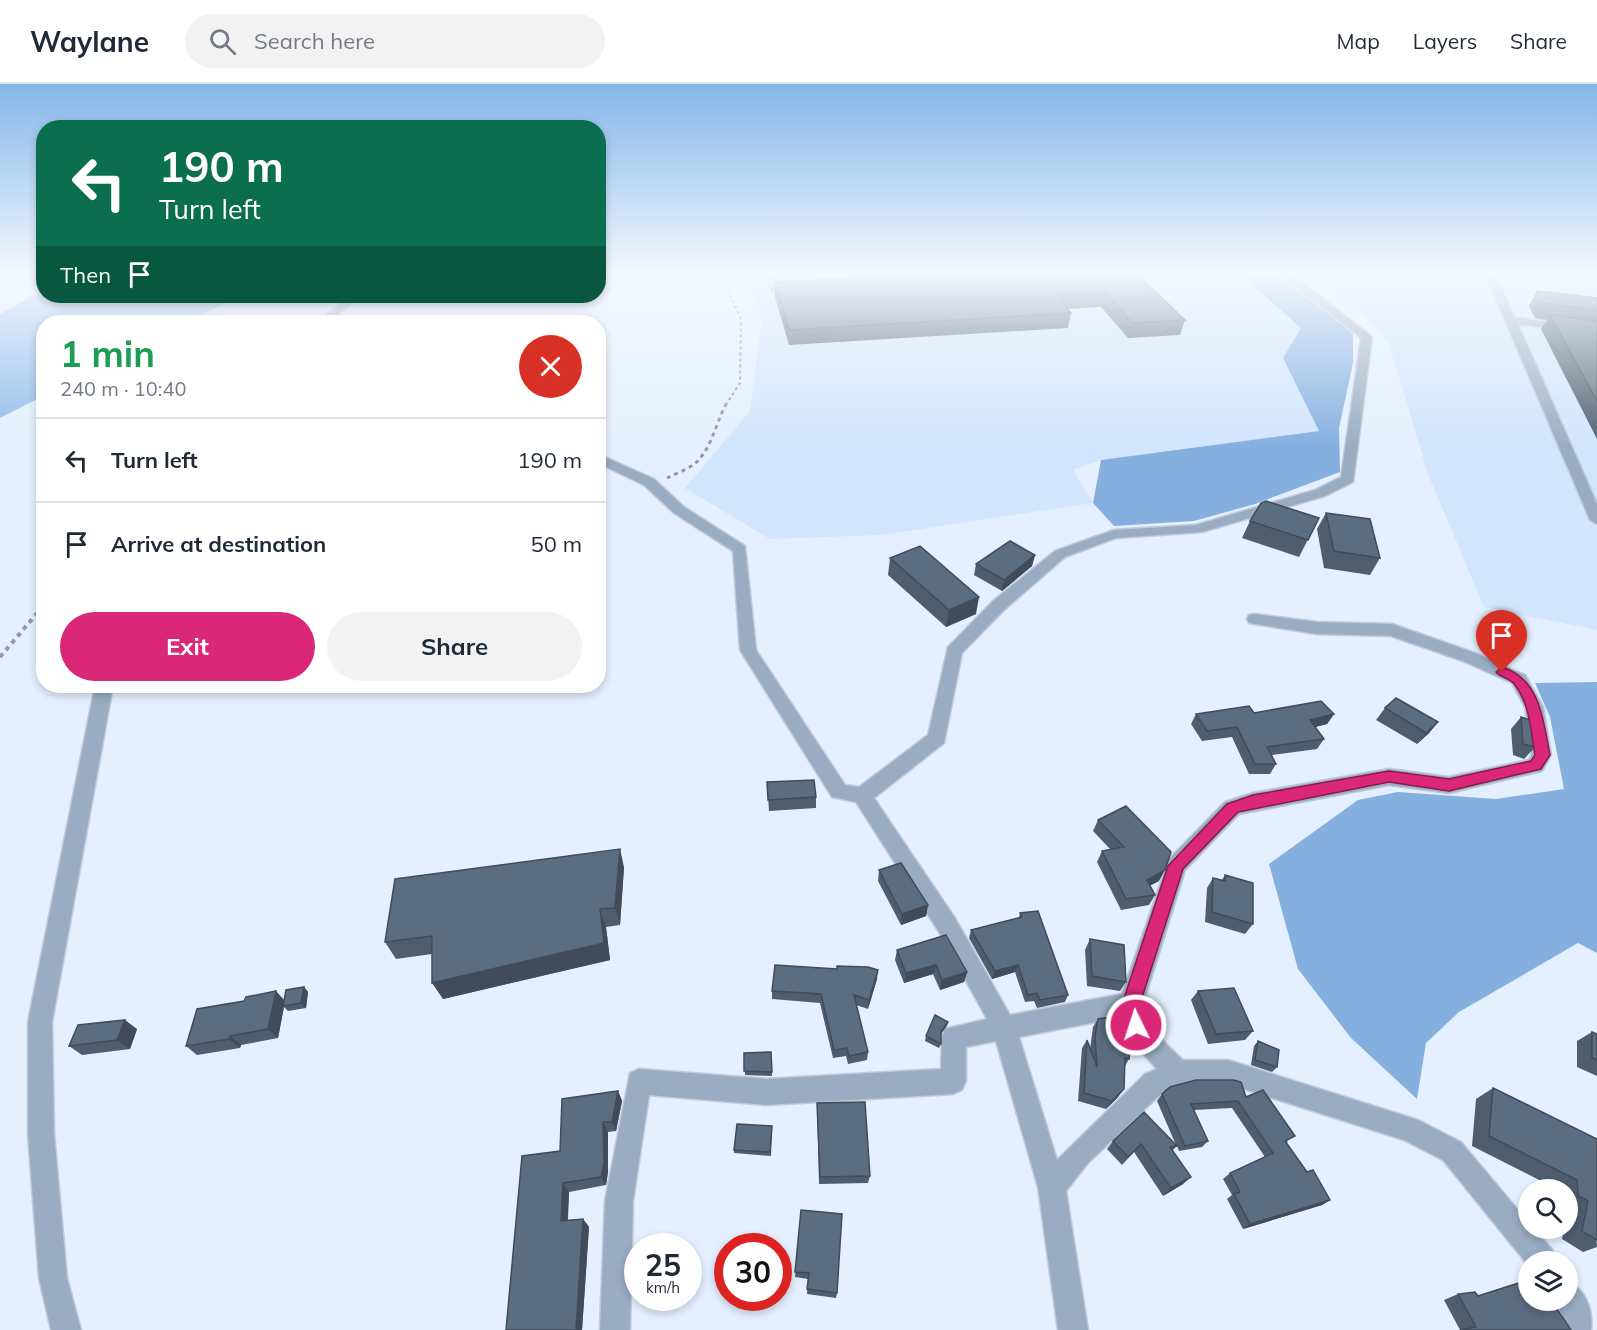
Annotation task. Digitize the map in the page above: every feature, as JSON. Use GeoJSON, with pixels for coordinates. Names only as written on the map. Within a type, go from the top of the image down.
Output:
{"type":"FeatureCollection","features":[{"type":"Feature","properties":{"kind":"street"},"geometry":{"type":"LineString","coordinates":[[862,796],[937,738],[954,651],[999,605],[1060,554],[1114,534],[1197,529],[1320,493],[1348,478],[1367,337],[1359,331]]}},
{"type":"Feature","properties":{"kind":"street"},"geometry":{"type":"LineString","coordinates":[[1516,331],[1597,518]]}},
{"type":"Feature","properties":{"kind":"street"},"geometry":{"type":"LineString","coordinates":[[606,462],[653,486],[679,510],[740,549],[748,650],[839,791],[862,796],[947,925],[1005,1029],[1052,1187],[1073,1330]]}},
{"type":"Feature","properties":{"kind":"street"},"geometry":{"type":"LineString","coordinates":[[1179,1072],[1149,1047],[1136,1025],[1131,1004],[1176,866],[1232,808],[1253,801],[1389,777],[1449,785],[1535,765],[1542,755],[1534,707],[1519,679],[1469,657],[1392,630],[1317,628],[1255,619]]}},
{"type":"Feature","properties":{"kind":"street"},"geometry":{"type":"LineString","coordinates":[[66,1330],[52,1267],[41,1134],[40,1022],[103,693]]}},
{"type":"Feature","properties":{"kind":"street"},"geometry":{"type":"LineString","coordinates":[[615,1330],[619,1201],[639,1082],[766,1092],[872,1088],[952,1081],[954,1037],[1131,1004]]}},
{"type":"Feature","properties":{"kind":"street"},"geometry":{"type":"LineString","coordinates":[[1052,1187],[1078,1154],[1154,1083],[1179,1072],[1228,1072],[1409,1129],[1452,1151],[1535,1251]]}},
{"type":"Feature","properties":{"kind":"street"},"geometry":{"type":"LineString","coordinates":[[1576,1311],[1578,1315],[1576,1330]]}},
{"type":"Feature","properties":{"kind":"path"},"geometry":{"type":"LineString","coordinates":[[653,486],[695,464],[710,443],[719,416],[740,383],[741,331]]}},
{"type":"Feature","properties":{"kind":"path"},"geometry":{"type":"LineString","coordinates":[[0,657],[36,614]]}},
{"type":"Feature","properties":{"kind":"shaded area"},"geometry":{"type":"Polygon","coordinates":[[[0,331],[36,331],[36,400],[0,418],[0,331]]]}},
{"type":"Feature","properties":{"kind":"shaded area"},"geometry":{"type":"Polygon","coordinates":[[[760,331],[1300,331],[1283,358],[1319,431],[1101,460],[1073,470],[1093,503],[881,535],[770,539],[685,488],[750,411],[760,331]]]}},
{"type":"Feature","properties":{"kind":"shaded area"},"geometry":{"type":"Polygon","coordinates":[[[1299,331],[1353,332],[1353,363],[1339,428],[1340,472],[1255,504],[1194,521],[1114,526],[1093,503],[1101,460],[1319,431],[1283,358],[1299,331]]]}},
{"type":"Feature","properties":{"kind":"shaded area"},"geometry":{"type":"Polygon","coordinates":[[[1379,331],[1597,331],[1597,630],[1484,607],[1428,474],[1388,341],[1379,331]]]}},
{"type":"Feature","properties":{"kind":"shaded area"},"geometry":{"type":"Polygon","coordinates":[[[1597,682],[1597,953],[1578,943],[1459,1012],[1426,1043],[1417,1099],[1351,1038],[1298,969],[1269,864],[1358,800],[1398,792],[1496,799],[1564,789],[1550,717],[1535,683],[1597,682]]]}},
{"type":"Feature","properties":{"kind":"building"},"geometry":{"type":"Polygon","coordinates":[[[1559,331],[1597,331],[1597,401],[1559,331]]]}},
{"type":"Feature","properties":{"kind":"building"},"geometry":{"type":"Polygon","coordinates":[[[1266,501],[1319,518],[1308,540],[1250,521],[1261,503],[1266,501]]]}},
{"type":"Feature","properties":{"kind":"building"},"geometry":{"type":"Polygon","coordinates":[[[1326,513],[1370,519],[1380,558],[1334,551],[1326,513]]]}},
{"type":"Feature","properties":{"kind":"building"},"geometry":{"type":"Polygon","coordinates":[[[1010,541],[1035,555],[1004,580],[976,564],[1010,541]]]}},
{"type":"Feature","properties":{"kind":"building"},"geometry":{"type":"Polygon","coordinates":[[[920,546],[979,597],[949,610],[890,558],[920,546]]]}},
{"type":"Feature","properties":{"kind":"building"},"geometry":{"type":"Polygon","coordinates":[[[1396,698],[1438,722],[1426,733],[1385,708],[1396,698]]]}},
{"type":"Feature","properties":{"kind":"building"},"geometry":{"type":"Polygon","coordinates":[[[1321,701],[1334,714],[1310,720],[1324,739],[1267,747],[1276,764],[1255,764],[1237,727],[1207,731],[1196,714],[1249,706],[1254,713],[1321,701]]]}},
{"type":"Feature","properties":{"kind":"building"},"geometry":{"type":"Polygon","coordinates":[[[1521,717],[1537,722],[1540,742],[1535,747],[1523,744],[1521,717]]]}},
{"type":"Feature","properties":{"kind":"building"},"geometry":{"type":"Polygon","coordinates":[[[814,780],[816,797],[768,800],[767,782],[814,780]]]}},
{"type":"Feature","properties":{"kind":"building"},"geometry":{"type":"Polygon","coordinates":[[[1126,806],[1171,852],[1165,870],[1147,880],[1155,895],[1126,899],[1102,851],[1124,847],[1098,820],[1126,806]]]}},
{"type":"Feature","properties":{"kind":"building"},"geometry":{"type":"Polygon","coordinates":[[[620,849],[615,908],[600,909],[604,943],[432,983],[432,936],[385,942],[395,879],[620,849]]]}},
{"type":"Feature","properties":{"kind":"building"},"geometry":{"type":"Polygon","coordinates":[[[901,863],[928,905],[902,914],[879,870],[901,863]]]}},
{"type":"Feature","properties":{"kind":"building"},"geometry":{"type":"Polygon","coordinates":[[[1225,875],[1253,883],[1253,924],[1212,912],[1213,878],[1225,881],[1225,875]]]}},
{"type":"Feature","properties":{"kind":"building"},"geometry":{"type":"Polygon","coordinates":[[[1038,911],[1068,995],[1040,1000],[1037,993],[1028,995],[1018,965],[995,971],[971,930],[1022,917],[1020,913],[1038,911]]]}},
{"type":"Feature","properties":{"kind":"building"},"geometry":{"type":"Polygon","coordinates":[[[946,935],[967,972],[942,980],[936,965],[906,973],[897,950],[946,935]]]}},
{"type":"Feature","properties":{"kind":"building"},"geometry":{"type":"Polygon","coordinates":[[[1090,939],[1124,945],[1126,982],[1092,976],[1090,939]]]}},
{"type":"Feature","properties":{"kind":"building"},"geometry":{"type":"Polygon","coordinates":[[[775,965],[837,969],[837,966],[868,967],[878,970],[869,1000],[854,995],[868,1052],[849,1056],[847,1048],[834,1050],[821,994],[772,991],[775,965]]]}},
{"type":"Feature","properties":{"kind":"building"},"geometry":{"type":"Polygon","coordinates":[[[304,987],[301,1003],[283,1006],[286,990],[304,987]]]}},
{"type":"Feature","properties":{"kind":"building"},"geometry":{"type":"Polygon","coordinates":[[[1234,988],[1253,1031],[1216,1034],[1198,991],[1234,988]]]}},
{"type":"Feature","properties":{"kind":"building"},"geometry":{"type":"Polygon","coordinates":[[[276,991],[268,1029],[230,1036],[229,1039],[186,1046],[197,1009],[244,1001],[246,997],[276,991]]]}},
{"type":"Feature","properties":{"kind":"building"},"geometry":{"type":"Polygon","coordinates":[[[935,1015],[948,1022],[941,1032],[941,1044],[926,1036],[935,1015]]]}},
{"type":"Feature","properties":{"kind":"building"},"geometry":{"type":"Polygon","coordinates":[[[1118,1016],[1131,1020],[1133,1025],[1129,1059],[1125,1058],[1124,1089],[1112,1101],[1084,1093],[1087,1040],[1097,1067],[1095,1037],[1098,1019],[1118,1016]]]}},
{"type":"Feature","properties":{"kind":"building"},"geometry":{"type":"Polygon","coordinates":[[[125,1020],[117,1040],[69,1046],[78,1025],[125,1020]]]}},
{"type":"Feature","properties":{"kind":"building"},"geometry":{"type":"Polygon","coordinates":[[[1592,1032],[1597,1034],[1597,1060],[1592,1058],[1592,1032]]]}},
{"type":"Feature","properties":{"kind":"building"},"geometry":{"type":"Polygon","coordinates":[[[1258,1041],[1279,1050],[1277,1067],[1255,1060],[1258,1041]]]}},
{"type":"Feature","properties":{"kind":"building"},"geometry":{"type":"Polygon","coordinates":[[[771,1052],[772,1072],[744,1071],[744,1053],[771,1052]]]}},
{"type":"Feature","properties":{"kind":"building"},"geometry":{"type":"Polygon","coordinates":[[[1196,1080],[1241,1082],[1246,1097],[1263,1090],[1295,1136],[1285,1141],[1307,1172],[1313,1170],[1330,1200],[1250,1224],[1234,1194],[1240,1192],[1230,1173],[1273,1153],[1238,1101],[1191,1104],[1208,1141],[1185,1146],[1162,1094],[1170,1087],[1196,1080]]]}},
{"type":"Feature","properties":{"kind":"building"},"geometry":{"type":"Polygon","coordinates":[[[1493,1088],[1597,1139],[1597,1240],[1582,1231],[1588,1201],[1578,1196],[1578,1179],[1489,1136],[1493,1088]]]}},
{"type":"Feature","properties":{"kind":"building"},"geometry":{"type":"Polygon","coordinates":[[[618,1091],[612,1122],[603,1122],[604,1163],[601,1177],[563,1183],[561,1221],[583,1219],[576,1330],[506,1330],[522,1156],[560,1151],[562,1099],[618,1091]]]}},
{"type":"Feature","properties":{"kind":"building"},"geometry":{"type":"Polygon","coordinates":[[[865,1102],[870,1176],[820,1177],[817,1103],[865,1102]]]}},
{"type":"Feature","properties":{"kind":"building"},"geometry":{"type":"Polygon","coordinates":[[[1144,1112],[1177,1146],[1170,1147],[1191,1177],[1171,1188],[1141,1144],[1128,1157],[1113,1141],[1144,1112]]]}},
{"type":"Feature","properties":{"kind":"building"},"geometry":{"type":"Polygon","coordinates":[[[737,1124],[772,1126],[770,1152],[734,1150],[737,1124]]]}},
{"type":"Feature","properties":{"kind":"building"},"geometry":{"type":"Polygon","coordinates":[[[801,1210],[842,1214],[837,1293],[807,1289],[809,1273],[795,1272],[801,1210]]]}},
{"type":"Feature","properties":{"kind":"building"},"geometry":{"type":"Polygon","coordinates":[[[1518,1283],[1518,1311],[1558,1311],[1571,1330],[1460,1330],[1476,1327],[1458,1294],[1475,1292],[1478,1296],[1518,1283]]]}},
{"type":"Feature","properties":{"kind":"route"},"geometry":{"type":"LineString","coordinates":[[1136,1025],[1131,1004],[1176,866],[1232,808],[1253,801],[1389,777],[1449,785],[1535,765],[1542,755],[1534,707],[1519,679],[1502,672]]}}]}
